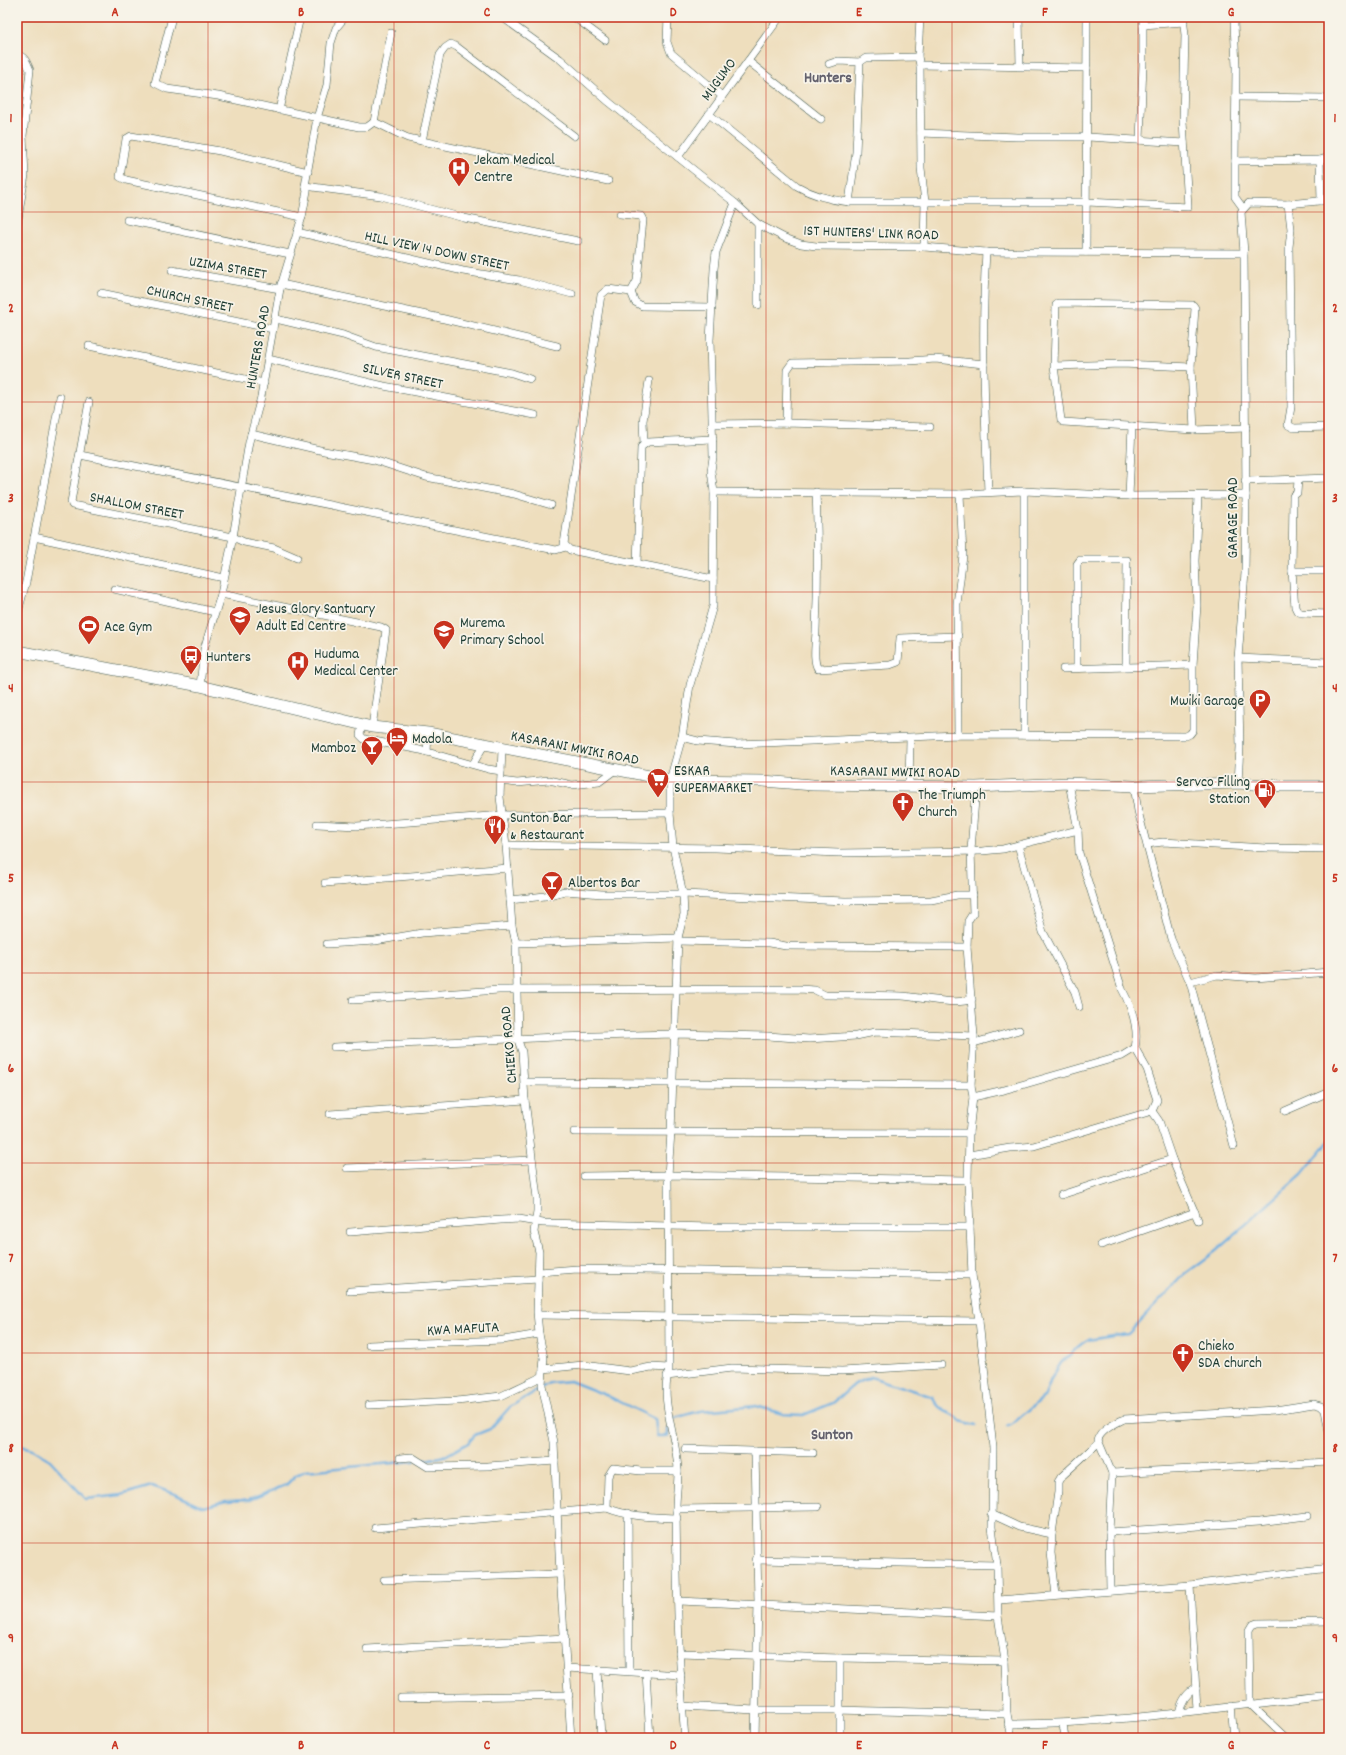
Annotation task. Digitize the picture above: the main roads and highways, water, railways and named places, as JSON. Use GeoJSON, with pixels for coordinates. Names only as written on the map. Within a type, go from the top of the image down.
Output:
{"type":"FeatureCollection","features":[{"type":"Feature","properties":{"kind":"main road","name":"KASARANI MWIKI ROAD"},"geometry":{"type":"LineString","coordinates":[[17,651],[200,686],[367,726],[428,733],[502,749],[670,780],[976,787],[1069,783],[1134,786],[1238,783],[1282,786],[1329,786]]}},
{"type":"Feature","properties":{"kind":"waterway"},"geometry":{"type":"LineString","coordinates":[[1007,1425],[1011,1425],[1045,1396],[1051,1379],[1061,1363],[1079,1346],[1087,1340],[1128,1334],[1185,1274],[1216,1251],[1302,1174],[1329,1141]]}},
{"type":"Feature","properties":{"kind":"waterway"},"geometry":{"type":"LineString","coordinates":[[671,1419],[700,1411],[756,1406],[783,1414],[803,1415],[833,1403],[855,1384],[871,1377],[933,1397],[936,1403],[943,1410],[954,1415],[960,1421],[976,1425]]}},
{"type":"Feature","properties":{"kind":"waterway"},"geometry":{"type":"LineString","coordinates":[[420,1461],[445,1456],[468,1443],[475,1435],[490,1429],[510,1407],[549,1383],[570,1381],[608,1396],[655,1419],[657,1436],[668,1436],[668,1428]]}},
{"type":"Feature","properties":{"kind":"waterway"},"geometry":{"type":"LineString","coordinates":[[17,1445],[32,1449],[50,1460],[86,1499],[121,1495],[152,1486],[175,1494],[203,1507],[226,1501],[249,1500],[286,1485],[296,1475],[305,1471],[415,1461]]}},
{"type":"Feature","properties":{"kind":"place","name":"Jekam Medical Centre"},"geometry":{"type":"Point","coordinates":[459,188]}},
{"type":"Feature","properties":{"kind":"place","name":"Jesus Glory Santuary Adult Ed Centre"},"geometry":{"type":"Point","coordinates":[240,636]}},
{"type":"Feature","properties":{"kind":"place","name":"Ace Gym"},"geometry":{"type":"Point","coordinates":[89,646]}},
{"type":"Feature","properties":{"kind":"place","name":"Murema Primary School"},"geometry":{"type":"Point","coordinates":[444,650]}},
{"type":"Feature","properties":{"kind":"place","name":"Hunters"},"geometry":{"type":"Point","coordinates":[191,676]}},
{"type":"Feature","properties":{"kind":"place","name":"Huduma Medical Center"},"geometry":{"type":"Point","coordinates":[298,682]}},
{"type":"Feature","properties":{"kind":"place","name":"Mwiki Garage"},"geometry":{"type":"Point","coordinates":[1260,720]}},
{"type":"Feature","properties":{"kind":"place","name":"Madola"},"geometry":{"type":"Point","coordinates":[397,758]}},
{"type":"Feature","properties":{"kind":"place","name":"Mamboz"},"geometry":{"type":"Point","coordinates":[372,766]}},
{"type":"Feature","properties":{"kind":"place","name":"ESKAR SUPERMARKET"},"geometry":{"type":"Point","coordinates":[658,798]}},
{"type":"Feature","properties":{"kind":"place","name":"Servco Filling Station"},"geometry":{"type":"Point","coordinates":[1265,810]}},
{"type":"Feature","properties":{"kind":"place","name":"The Triumph Church"},"geometry":{"type":"Point","coordinates":[903,822]}},
{"type":"Feature","properties":{"kind":"place","name":"Sunton Bar & Restaurant"},"geometry":{"type":"Point","coordinates":[495,846]}},
{"type":"Feature","properties":{"kind":"place","name":"Albertos Bar"},"geometry":{"type":"Point","coordinates":[552,902]}},
{"type":"Feature","properties":{"kind":"place","name":"Chieko SDA church"},"geometry":{"type":"Point","coordinates":[1183,1374]}},
{"type":"Feature","properties":{"kind":"district","name":"Hunters"},"geometry":{"type":"Point","coordinates":[828,76]}},
{"type":"Feature","properties":{"kind":"district","name":"Sunton"},"geometry":{"type":"Point","coordinates":[832,1433]}}]}
